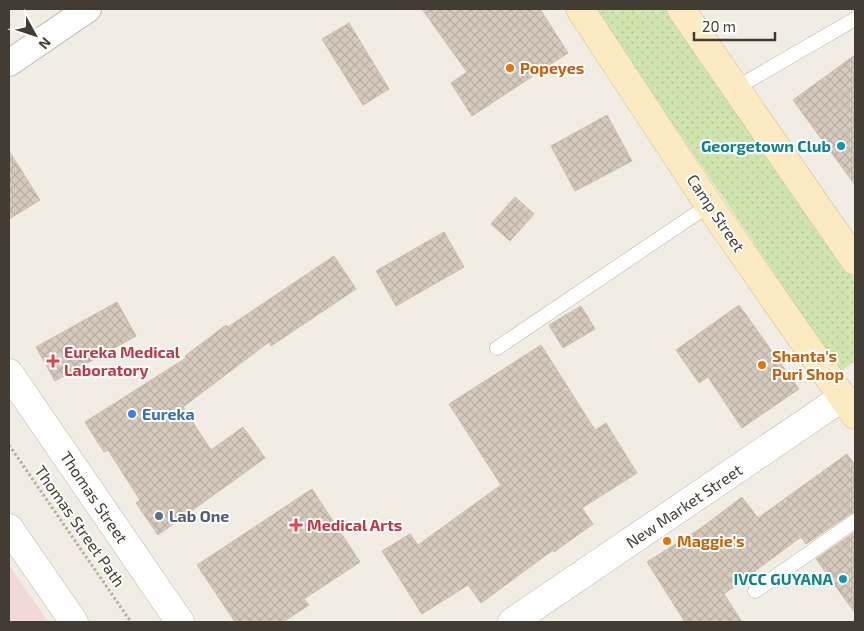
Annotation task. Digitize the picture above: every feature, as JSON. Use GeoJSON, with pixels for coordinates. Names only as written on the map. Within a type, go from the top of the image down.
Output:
{"type":"FeatureCollection","features":[{"type":"Feature","properties":{"kind":"main road","name":"Camp Street"},"geometry":{"type":"LineString","coordinates":[[580,9],[710,204],[851,401]]}},
{"type":"Feature","properties":{"kind":"main road"},"geometry":{"type":"LineString","coordinates":[[681,9],[855,261]]}},
{"type":"Feature","properties":{"kind":"street"},"geometry":{"type":"LineString","coordinates":[[9,63],[88,9]]}},
{"type":"Feature","properties":{"kind":"street","name":"Thomas Street"},"geometry":{"type":"LineString","coordinates":[[9,373],[180,622]]}},
{"type":"Feature","properties":{"kind":"street","name":"New Market Street"},"geometry":{"type":"LineString","coordinates":[[512,622],[851,401]]}},
{"type":"Feature","properties":{"kind":"street"},"geometry":{"type":"LineString","coordinates":[[9,528],[74,622]]}},
{"type":"Feature","properties":{"kind":"lane"},"geometry":{"type":"LineString","coordinates":[[736,88],[855,20]]}},
{"type":"Feature","properties":{"kind":"lane"},"geometry":{"type":"LineString","coordinates":[[497,348],[710,204]]}},
{"type":"Feature","properties":{"kind":"lane"},"geometry":{"type":"LineString","coordinates":[[755,591],[855,521]]}},
{"type":"Feature","properties":{"kind":"path","name":"Thomas Street Path"},"geometry":{"type":"LineString","coordinates":[[9,445],[131,622]]}},
{"type":"Feature","properties":{"kind":"shaded area"},"geometry":{"type":"Polygon","coordinates":[[[9,565],[48,622],[9,622],[9,565]]]}},
{"type":"Feature","properties":{"kind":"green space"},"geometry":{"type":"Polygon","coordinates":[[[595,9],[666,9],[855,280],[855,361],[841,371],[595,9]]]}},
{"type":"Feature","properties":{"kind":"building"},"geometry":{"type":"Polygon","coordinates":[[[422,9],[540,9],[568,53],[472,116],[451,83],[467,72],[422,9]]]}},
{"type":"Feature","properties":{"kind":"building"},"geometry":{"type":"Polygon","coordinates":[[[349,23],[389,89],[363,105],[322,39],[349,23]]]}},
{"type":"Feature","properties":{"kind":"building","name":"Georgetown Club"},"geometry":{"type":"Polygon","coordinates":[[[855,55],[855,185],[793,100],[855,55]]]}},
{"type":"Feature","properties":{"kind":"building"},"geometry":{"type":"Polygon","coordinates":[[[607,115],[632,161],[575,191],[551,146],[607,115]]]}},
{"type":"Feature","properties":{"kind":"building"},"geometry":{"type":"Polygon","coordinates":[[[9,151],[40,200],[9,219],[9,151]]]}},
{"type":"Feature","properties":{"kind":"building"},"geometry":{"type":"Polygon","coordinates":[[[515,197],[534,214],[510,241],[491,224],[515,197]]]}},
{"type":"Feature","properties":{"kind":"building"},"geometry":{"type":"Polygon","coordinates":[[[444,232],[464,267],[396,306],[376,271],[444,232]]]}},
{"type":"Feature","properties":{"kind":"building"},"geometry":{"type":"Polygon","coordinates":[[[334,256],[356,289],[271,346],[269,342],[183,407],[211,450],[243,427],[265,458],[158,535],[136,503],[140,500],[108,450],[104,452],[85,422],[186,358],[185,356],[226,325],[228,327],[334,256]]]}},
{"type":"Feature","properties":{"kind":"building"},"geometry":{"type":"Polygon","coordinates":[[[117,302],[136,336],[55,381],[36,347],[117,302]]]}},
{"type":"Feature","properties":{"kind":"building"},"geometry":{"type":"Polygon","coordinates":[[[739,305],[799,389],[742,428],[708,377],[699,383],[676,350],[739,305]]]}},
{"type":"Feature","properties":{"kind":"building"},"geometry":{"type":"Polygon","coordinates":[[[581,306],[595,329],[563,348],[549,325],[581,306]]]}},
{"type":"Feature","properties":{"kind":"building"},"geometry":{"type":"Polygon","coordinates":[[[541,345],[595,430],[606,423],[637,473],[582,508],[593,524],[554,552],[553,550],[481,603],[468,585],[422,614],[382,551],[410,534],[418,545],[501,485],[449,404],[541,345]]]}},
{"type":"Feature","properties":{"kind":"building"},"geometry":{"type":"Polygon","coordinates":[[[847,454],[855,465],[855,512],[806,544],[801,537],[724,594],[742,622],[685,622],[647,562],[701,528],[742,497],[758,518],[847,454]]]}},
{"type":"Feature","properties":{"kind":"building","name":"Medical Arts"},"geometry":{"type":"Polygon","coordinates":[[[312,489],[360,562],[304,599],[309,605],[283,622],[235,622],[197,565],[312,489]]]}},
{"type":"Feature","properties":{"kind":"building","name":"IVCC GUYANA"},"geometry":{"type":"Polygon","coordinates":[[[855,532],[855,613],[816,559],[855,532]]]}},
{"type":"Feature","properties":{"kind":"place","name":"Popeyes"},"geometry":{"type":"Point","coordinates":[510,68]}},
{"type":"Feature","properties":{"kind":"place","name":"Georgetown Club"},"geometry":{"type":"Point","coordinates":[841,146]}},
{"type":"Feature","properties":{"kind":"place","name":"Eureka Medical Laboratory"},"geometry":{"type":"Point","coordinates":[53,361]}},
{"type":"Feature","properties":{"kind":"place","name":"Shanta's Puri Shop"},"geometry":{"type":"Point","coordinates":[762,365]}},
{"type":"Feature","properties":{"kind":"place","name":"Eureka"},"geometry":{"type":"Point","coordinates":[132,414]}},
{"type":"Feature","properties":{"kind":"place","name":"Lab One"},"geometry":{"type":"Point","coordinates":[159,516]}},
{"type":"Feature","properties":{"kind":"place","name":"Medical Arts"},"geometry":{"type":"Point","coordinates":[296,525]}},
{"type":"Feature","properties":{"kind":"place","name":"Maggie's"},"geometry":{"type":"Point","coordinates":[667,541]}},
{"type":"Feature","properties":{"kind":"place","name":"IVCC GUYANA"},"geometry":{"type":"Point","coordinates":[843,579]}}]}
